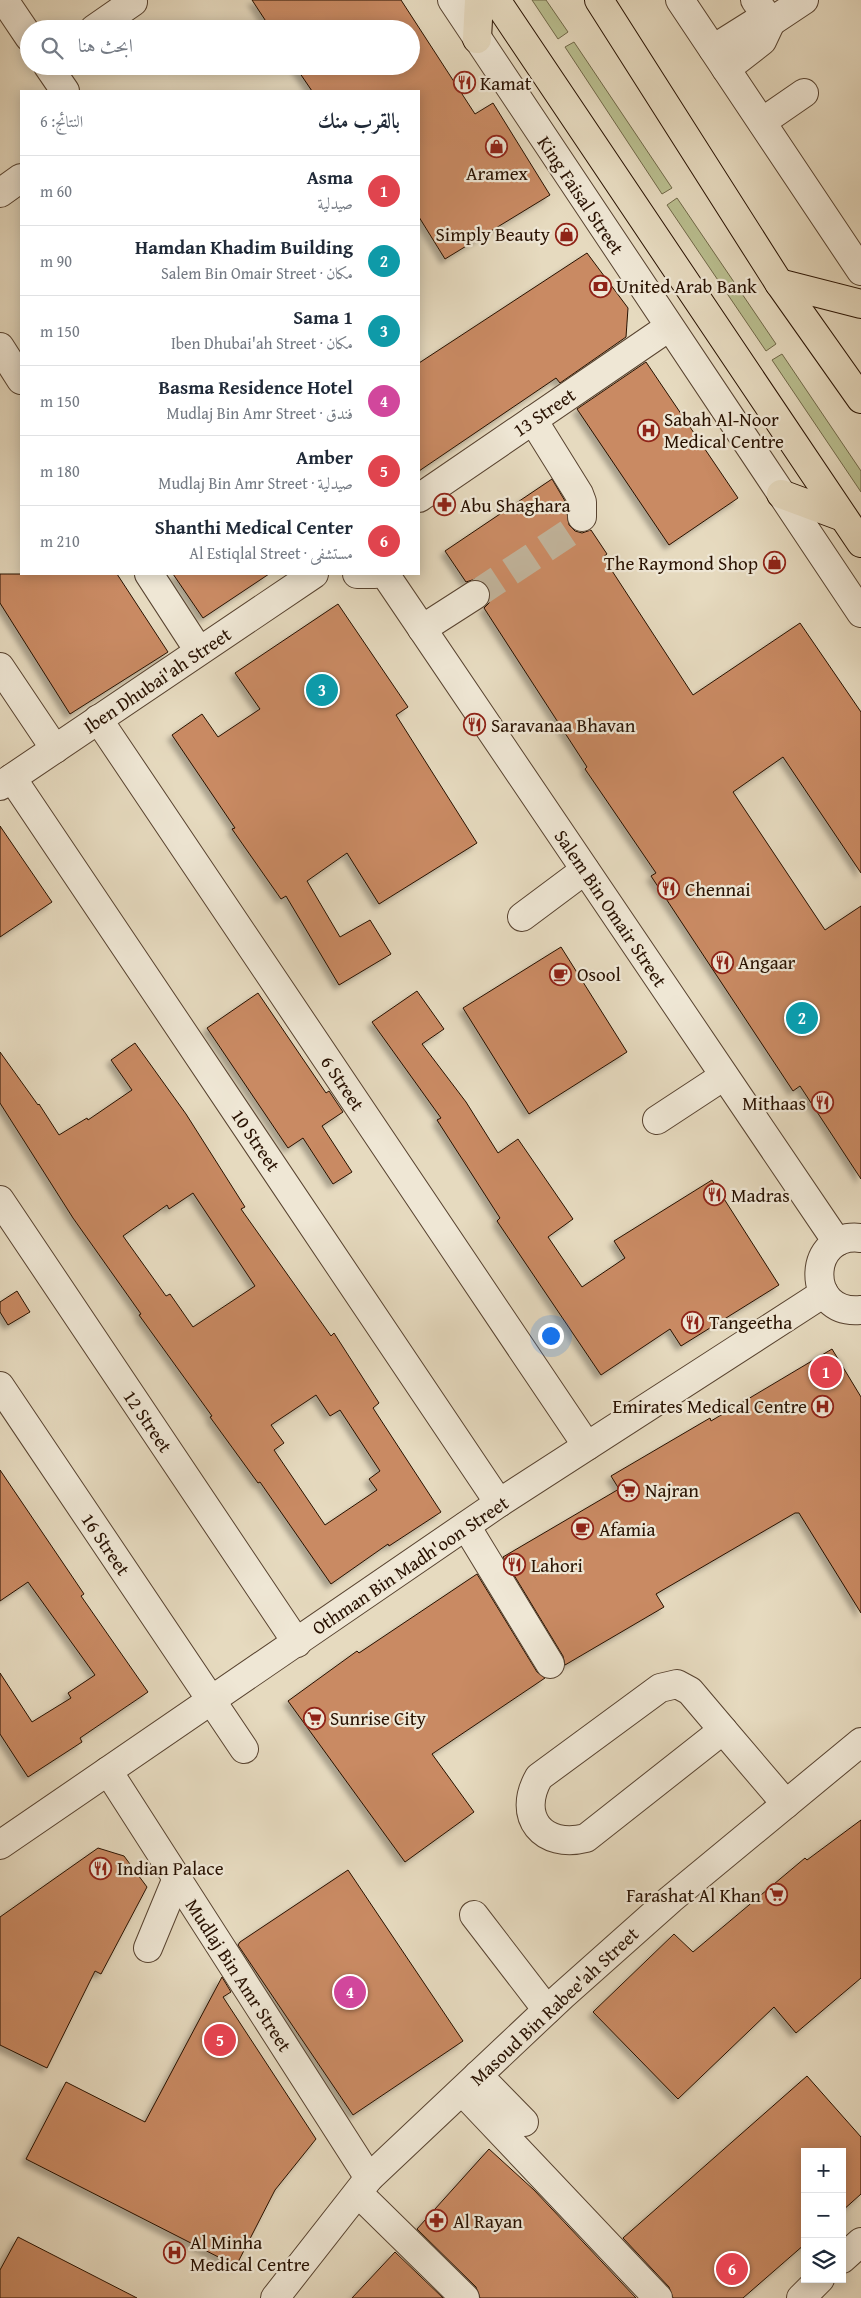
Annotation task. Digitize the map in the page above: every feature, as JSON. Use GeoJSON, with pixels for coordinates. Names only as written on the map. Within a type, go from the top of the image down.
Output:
{"type":"FeatureCollection","features":[{"type":"Feature","properties":{"kind":"main road"},"geometry":{"type":"LineString","coordinates":[[477,39],[479,0]]}},
{"type":"Feature","properties":{"kind":"main road","name":"King Faisal Street"},"geometry":{"type":"LineString","coordinates":[[496,0],[861,543]]}},
{"type":"Feature","properties":{"kind":"main road"},"geometry":{"type":"LineString","coordinates":[[599,0],[779,283],[861,399]]}},
{"type":"Feature","properties":{"kind":"main road"},"geometry":{"type":"LineString","coordinates":[[779,283],[861,304]]}},
{"type":"Feature","properties":{"kind":"main road"},"geometry":{"type":"LineString","coordinates":[[780,494],[843,518]]}},
{"type":"Feature","properties":{"kind":"street"},"geometry":{"type":"LineString","coordinates":[[4,0],[20,24]]}},
{"type":"Feature","properties":{"kind":"street","name":"King Faisal Street"},"geometry":{"type":"LineString","coordinates":[[452,0],[861,613]]}},
{"type":"Feature","properties":{"kind":"street"},"geometry":{"type":"LineString","coordinates":[[680,0],[861,271]]}},
{"type":"Feature","properties":{"kind":"street"},"geometry":{"type":"LineString","coordinates":[[755,0],[770,22]]}},
{"type":"Feature","properties":{"kind":"street"},"geometry":{"type":"LineString","coordinates":[[719,59],[762,40],[770,22],[804,0]]}},
{"type":"Feature","properties":{"kind":"street"},"geometry":{"type":"LineString","coordinates":[[107,20],[133,2]]}},
{"type":"Feature","properties":{"kind":"street"},"geometry":{"type":"LineString","coordinates":[[54,75],[64,90]]}},
{"type":"Feature","properties":{"kind":"street"},"geometry":{"type":"LineString","coordinates":[[762,122],[804,93]]}},
{"type":"Feature","properties":{"kind":"street"},"geometry":{"type":"LineString","coordinates":[[0,192],[20,179]]}},
{"type":"Feature","properties":{"kind":"street","name":"13 Street"},"geometry":{"type":"LineString","coordinates":[[420,497],[669,327]]}},
{"type":"Feature","properties":{"kind":"street"},"geometry":{"type":"LineString","coordinates":[[0,348],[20,378]]}},
{"type":"Feature","properties":{"kind":"street"},"geometry":{"type":"LineString","coordinates":[[533,420],[579,494],[582,502],[582,517]]}},
{"type":"Feature","properties":{"kind":"street"},"geometry":{"type":"LineString","coordinates":[[150,575],[199,651]]}},
{"type":"Feature","properties":{"kind":"street","name":"Iben Dhubai'ah Street"},"geometry":{"type":"LineString","coordinates":[[6,782],[313,575]]}},
{"type":"Feature","properties":{"kind":"street","name":"Salem Bin Omair Street"},"geometry":{"type":"LineString","coordinates":[[386,575],[724,1076],[849,1240]]}},
{"type":"Feature","properties":{"kind":"street"},"geometry":{"type":"LineString","coordinates":[[422,629],[475,595]]}},
{"type":"Feature","properties":{"kind":"street"},"geometry":{"type":"LineString","coordinates":[[0,667],[55,749]]}},
{"type":"Feature","properties":{"kind":"street","name":"6 Street"},"geometry":{"type":"LineString","coordinates":[[98,719],[587,1446]]}},
{"type":"Feature","properties":{"kind":"street","name":"10 Street"},"geometry":{"type":"LineString","coordinates":[[6,782],[499,1503]]}},
{"type":"Feature","properties":{"kind":"street"},"geometry":{"type":"LineString","coordinates":[[522,917],[585,870]]}},
{"type":"Feature","properties":{"kind":"street"},"geometry":{"type":"LineString","coordinates":[[657,1120],[724,1076]]}},
{"type":"Feature","properties":{"kind":"street","name":"12 Street"},"geometry":{"type":"LineString","coordinates":[[0,1200],[296,1643]]}},
{"type":"Feature","properties":{"kind":"street"},"geometry":{"type":"LineString","coordinates":[[849,1240],[828,1250],[818,1271],[824,1293],[831,1302],[842,1309],[861,1310]]}},
{"type":"Feature","properties":{"kind":"street","name":"Othman Bin Madh'oon Street"},"geometry":{"type":"LineString","coordinates":[[0,1845],[499,1503],[824,1293]]}},
{"type":"Feature","properties":{"kind":"street","name":"16 Street"},"geometry":{"type":"LineString","coordinates":[[0,1386],[244,1750]]}},
{"type":"Feature","properties":{"kind":"street"},"geometry":{"type":"LineString","coordinates":[[466,1526],[550,1664]]}},
{"type":"Feature","properties":{"kind":"street"},"geometry":{"type":"LineString","coordinates":[[723,1730],[586,1838],[571,1842],[556,1840],[543,1832],[533,1820],[530,1805],[531,1790],[539,1777],[665,1685],[677,1684],[690,1691],[786,1804]]}},
{"type":"Feature","properties":{"kind":"street","name":"Masoud Bin Rabee'ah Street"},"geometry":{"type":"LineString","coordinates":[[275,2298],[363,2186],[470,2083],[547,2010],[671,1899],[861,1742]]}},
{"type":"Feature","properties":{"kind":"street","name":"Mudlaj Bin Amr Street"},"geometry":{"type":"LineString","coordinates":[[108,1771],[177,1878],[363,2186],[465,2298]]}},
{"type":"Feature","properties":{"kind":"street"},"geometry":{"type":"LineString","coordinates":[[148,1948],[177,1878]]}},
{"type":"Feature","properties":{"kind":"street"},"geometry":{"type":"LineString","coordinates":[[474,1914],[547,2010]]}},
{"type":"Feature","properties":{"kind":"street"},"geometry":{"type":"LineString","coordinates":[[470,2083],[524,2122]]}},
{"type":"Feature","properties":{"kind":"street"},"geometry":{"type":"LineString","coordinates":[[470,2083],[658,2298]]}},
{"type":"Feature","properties":{"kind":"street"},"geometry":{"type":"LineString","coordinates":[[846,2255],[861,2242]]}},
{"type":"Feature","properties":{"kind":"street"},"geometry":{"type":"LineString","coordinates":[[801,2298],[816,2283]]}},
{"type":"Feature","properties":{"kind":"green space"},"geometry":{"type":"Polygon","coordinates":[[[532,0],[546,0],[568,32],[558,39],[532,0]]]}},
{"type":"Feature","properties":{"kind":"green space"},"geometry":{"type":"Polygon","coordinates":[[[574,42],[672,188],[662,194],[565,47],[574,42]]]}},
{"type":"Feature","properties":{"kind":"green space"},"geometry":{"type":"Polygon","coordinates":[[[677,198],[776,344],[766,351],[667,205],[677,198]]]}},
{"type":"Feature","properties":{"kind":"green space"},"geometry":{"type":"Polygon","coordinates":[[[782,354],[861,471],[861,492],[772,360],[782,354]]]}},
{"type":"Feature","properties":{"kind":"building"},"geometry":{"type":"Polygon","coordinates":[[[252,0],[401,0],[414,20],[265,20],[252,0]]]}},
{"type":"Feature","properties":{"kind":"building"},"geometry":{"type":"Polygon","coordinates":[[[420,29],[475,114],[493,103],[550,195],[445,259],[420,219],[420,90],[311,90],[301,75],[420,75],[420,29]]]}},
{"type":"Feature","properties":{"kind":"building"},"geometry":{"type":"Polygon","coordinates":[[[587,253],[628,308],[626,337],[560,383],[556,378],[420,470],[420,362],[587,253]]]}},
{"type":"Feature","properties":{"kind":"building"},"geometry":{"type":"Polygon","coordinates":[[[646,362],[738,498],[669,545],[577,409],[646,362]]]}},
{"type":"Feature","properties":{"kind":"building"},"geometry":{"type":"Polygon","coordinates":[[[552,479],[565,501],[569,525],[575,531],[582,533],[591,530],[607,554],[603,557],[693,695],[800,623],[861,712],[861,873],[783,757],[733,792],[825,930],[861,906],[861,1179],[800,1086],[793,1091],[651,876],[656,873],[585,769],[587,767],[484,608],[489,603],[491,595],[488,586],[482,581],[475,579],[466,582],[445,551],[552,479]]]}},
{"type":"Feature","properties":{"kind":"building"},"geometry":{"type":"Polygon","coordinates":[[[0,574],[118,575],[168,652],[70,714],[0,603],[0,574]]]}},
{"type":"Feature","properties":{"kind":"building"},"geometry":{"type":"Polygon","coordinates":[[[174,575],[268,575],[203,618],[174,575]]]}},
{"type":"Feature","properties":{"kind":"building"},"geometry":{"type":"Polygon","coordinates":[[[338,604],[408,707],[396,715],[477,843],[379,904],[347,853],[307,881],[340,937],[370,920],[391,954],[339,985],[286,896],[281,899],[232,829],[235,828],[172,735],[202,714],[218,737],[260,709],[235,673],[338,604]]]}},
{"type":"Feature","properties":{"kind":"building"},"geometry":{"type":"Polygon","coordinates":[[[0,826],[52,902],[0,937],[0,826]]]}},
{"type":"Feature","properties":{"kind":"building"},"geometry":{"type":"Polygon","coordinates":[[[561,947],[627,1052],[529,1114],[463,1008],[561,947]]]}},
{"type":"Feature","properties":{"kind":"building"},"geometry":{"type":"Polygon","coordinates":[[[417,991],[444,1029],[422,1044],[466,1102],[498,1153],[518,1139],[573,1219],[548,1237],[582,1287],[625,1258],[614,1241],[712,1180],[779,1285],[681,1346],[670,1329],[601,1375],[497,1221],[500,1218],[437,1120],[441,1118],[372,1022],[417,991]]]}},
{"type":"Feature","properties":{"kind":"building"},"geometry":{"type":"Polygon","coordinates":[[[258,993],[326,1093],[329,1091],[343,1112],[322,1126],[352,1172],[333,1184],[303,1138],[288,1148],[207,1028],[258,993]]]}},
{"type":"Feature","properties":{"kind":"building"},"geometry":{"type":"Polygon","coordinates":[[[135,1043],[186,1114],[245,1207],[241,1209],[331,1336],[334,1333],[379,1403],[373,1408],[441,1512],[389,1546],[388,1544],[331,1584],[139,1315],[141,1314],[73,1218],[0,1103],[0,1052],[39,1104],[59,1135],[87,1118],[88,1120],[132,1090],[111,1060],[135,1043]],[[193,1193],[169,1209],[167,1205],[123,1236],[166,1296],[170,1294],[193,1327],[255,1286],[193,1193]],[[316,1395],[271,1425],[284,1443],[274,1450],[325,1525],[377,1490],[369,1479],[380,1471],[340,1410],[330,1416],[316,1395]]]}},
{"type":"Feature","properties":{"kind":"building"},"geometry":{"type":"Polygon","coordinates":[[[17,1291],[30,1312],[8,1325],[0,1312],[0,1302],[17,1291]]]}},
{"type":"Feature","properties":{"kind":"building"},"geometry":{"type":"Polygon","coordinates":[[[832,1349],[861,1397],[861,1613],[799,1513],[795,1513],[656,1594],[664,1607],[565,1665],[563,1656],[503,1557],[619,1489],[611,1476],[710,1418],[711,1421],[832,1349]]]}},
{"type":"Feature","properties":{"kind":"building"},"geometry":{"type":"Polygon","coordinates":[[[0,1470],[84,1594],[81,1596],[148,1692],[80,1738],[82,1742],[28,1777],[0,1734],[0,1673],[32,1722],[71,1698],[68,1693],[95,1675],[28,1582],[0,1601],[0,1470]]]}},
{"type":"Feature","properties":{"kind":"building"},"geometry":{"type":"Polygon","coordinates":[[[477,1574],[537,1672],[545,1678],[432,1754],[474,1812],[405,1862],[288,1701],[357,1651],[359,1653],[477,1574]]]}},
{"type":"Feature","properties":{"kind":"building"},"geometry":{"type":"Polygon","coordinates":[[[861,1820],[861,1978],[796,2033],[774,2007],[678,2099],[593,2012],[674,1934],[693,1952],[805,1858],[807,1860],[861,1820]]]}},
{"type":"Feature","properties":{"kind":"building"},"geometry":{"type":"Polygon","coordinates":[[[98,1848],[124,1856],[147,1887],[101,1974],[95,1971],[47,2068],[0,2045],[0,1917],[98,1848]]]}},
{"type":"Feature","properties":{"kind":"building"},"geometry":{"type":"Polygon","coordinates":[[[348,1870],[463,2041],[353,2115],[238,1945],[348,1870]]]}},
{"type":"Feature","properties":{"kind":"building"},"geometry":{"type":"Polygon","coordinates":[[[222,1977],[231,1992],[223,1997],[316,2139],[275,2190],[236,2266],[26,2159],[66,2082],[145,2122],[222,1977]]]}},
{"type":"Feature","properties":{"kind":"building"},"geometry":{"type":"Polygon","coordinates":[[[807,2076],[861,2137],[861,2194],[846,2207],[846,2148],[801,2148],[801,2247],[743,2298],[673,2298],[669,2287],[623,2238],[807,2076]]]}},
{"type":"Feature","properties":{"kind":"building"},"geometry":{"type":"Polygon","coordinates":[[[489,2149],[534,2190],[636,2298],[480,2298],[476,2287],[417,2229],[489,2149]]]}},
{"type":"Feature","properties":{"kind":"building"},"geometry":{"type":"Polygon","coordinates":[[[18,2237],[137,2298],[0,2298],[0,2270],[18,2237]]]}},
{"type":"Feature","properties":{"kind":"building"},"geometry":{"type":"Polygon","coordinates":[[[395,2252],[443,2298],[352,2298],[395,2252]]]}},
{"type":"Feature","properties":{"kind":"tunnel"},"geometry":{"type":"LineString","coordinates":[[475,595],[573,530],[582,517]]}},
{"type":"Feature","properties":{"kind":"place","name":"Kamat"},"geometry":{"type":"Point","coordinates":[464,83]}},
{"type":"Feature","properties":{"kind":"place","name":"Aramex"},"geometry":{"type":"Point","coordinates":[497,147]}},
{"type":"Feature","properties":{"kind":"place","name":"Simply Beauty"},"geometry":{"type":"Point","coordinates":[566,234]}},
{"type":"Feature","properties":{"kind":"place","name":"United Arab Bank"},"geometry":{"type":"Point","coordinates":[600,286]}},
{"type":"Feature","properties":{"kind":"place","name":"Sabah Al-Noor Medical Centre"},"geometry":{"type":"Point","coordinates":[648,430]}},
{"type":"Feature","properties":{"kind":"place","name":"Abu Shaghara"},"geometry":{"type":"Point","coordinates":[444,505]}},
{"type":"Feature","properties":{"kind":"place","name":"The Raymond Shop"},"geometry":{"type":"Point","coordinates":[774,563]}},
{"type":"Feature","properties":{"kind":"place","name":"Sama 1"},"geometry":{"type":"Point","coordinates":[322,690]}},
{"type":"Feature","properties":{"kind":"place","name":"Saravanaa Bhavan"},"geometry":{"type":"Point","coordinates":[475,725]}},
{"type":"Feature","properties":{"kind":"place","name":"Chennai"},"geometry":{"type":"Point","coordinates":[669,889]}},
{"type":"Feature","properties":{"kind":"place","name":"Angaar"},"geometry":{"type":"Point","coordinates":[722,962]}},
{"type":"Feature","properties":{"kind":"place","name":"Osool"},"geometry":{"type":"Point","coordinates":[561,974]}},
{"type":"Feature","properties":{"kind":"place","name":"Hamdan Khadim Building"},"geometry":{"type":"Point","coordinates":[802,1018]}},
{"type":"Feature","properties":{"kind":"place","name":"Mithaas"},"geometry":{"type":"Point","coordinates":[822,1103]}},
{"type":"Feature","properties":{"kind":"place","name":"Madras"},"geometry":{"type":"Point","coordinates":[715,1195]}},
{"type":"Feature","properties":{"kind":"place","name":"Tangeetha"},"geometry":{"type":"Point","coordinates":[693,1322]}},
{"type":"Feature","properties":{"kind":"place","name":"Asma"},"geometry":{"type":"Point","coordinates":[826,1372]}},
{"type":"Feature","properties":{"kind":"place","name":"Emirates Medical Centre"},"geometry":{"type":"Point","coordinates":[823,1406]}},
{"type":"Feature","properties":{"kind":"place","name":"Najran"},"geometry":{"type":"Point","coordinates":[629,1490]}},
{"type":"Feature","properties":{"kind":"place","name":"Afamia"},"geometry":{"type":"Point","coordinates":[583,1529]}},
{"type":"Feature","properties":{"kind":"place","name":"Lahori"},"geometry":{"type":"Point","coordinates":[515,1565]}},
{"type":"Feature","properties":{"kind":"place","name":"Sunrise City"},"geometry":{"type":"Point","coordinates":[314,1718]}},
{"type":"Feature","properties":{"kind":"place","name":"Indian Palace"},"geometry":{"type":"Point","coordinates":[101,1868]}},
{"type":"Feature","properties":{"kind":"place","name":"Farashat Al Khan"},"geometry":{"type":"Point","coordinates":[777,1895]}},
{"type":"Feature","properties":{"kind":"place","name":"Basma Residence Hotel"},"geometry":{"type":"Point","coordinates":[350,1992]}},
{"type":"Feature","properties":{"kind":"place","name":"Amber"},"geometry":{"type":"Point","coordinates":[220,2040]}},
{"type":"Feature","properties":{"kind":"place","name":"Al Rayan"},"geometry":{"type":"Point","coordinates":[437,2221]}},
{"type":"Feature","properties":{"kind":"place","name":"Al Minha Medical Centre"},"geometry":{"type":"Point","coordinates":[174,2253]}},
{"type":"Feature","properties":{"kind":"place","name":"Shanthi Medical Center"},"geometry":{"type":"Point","coordinates":[732,2269]}}]}
